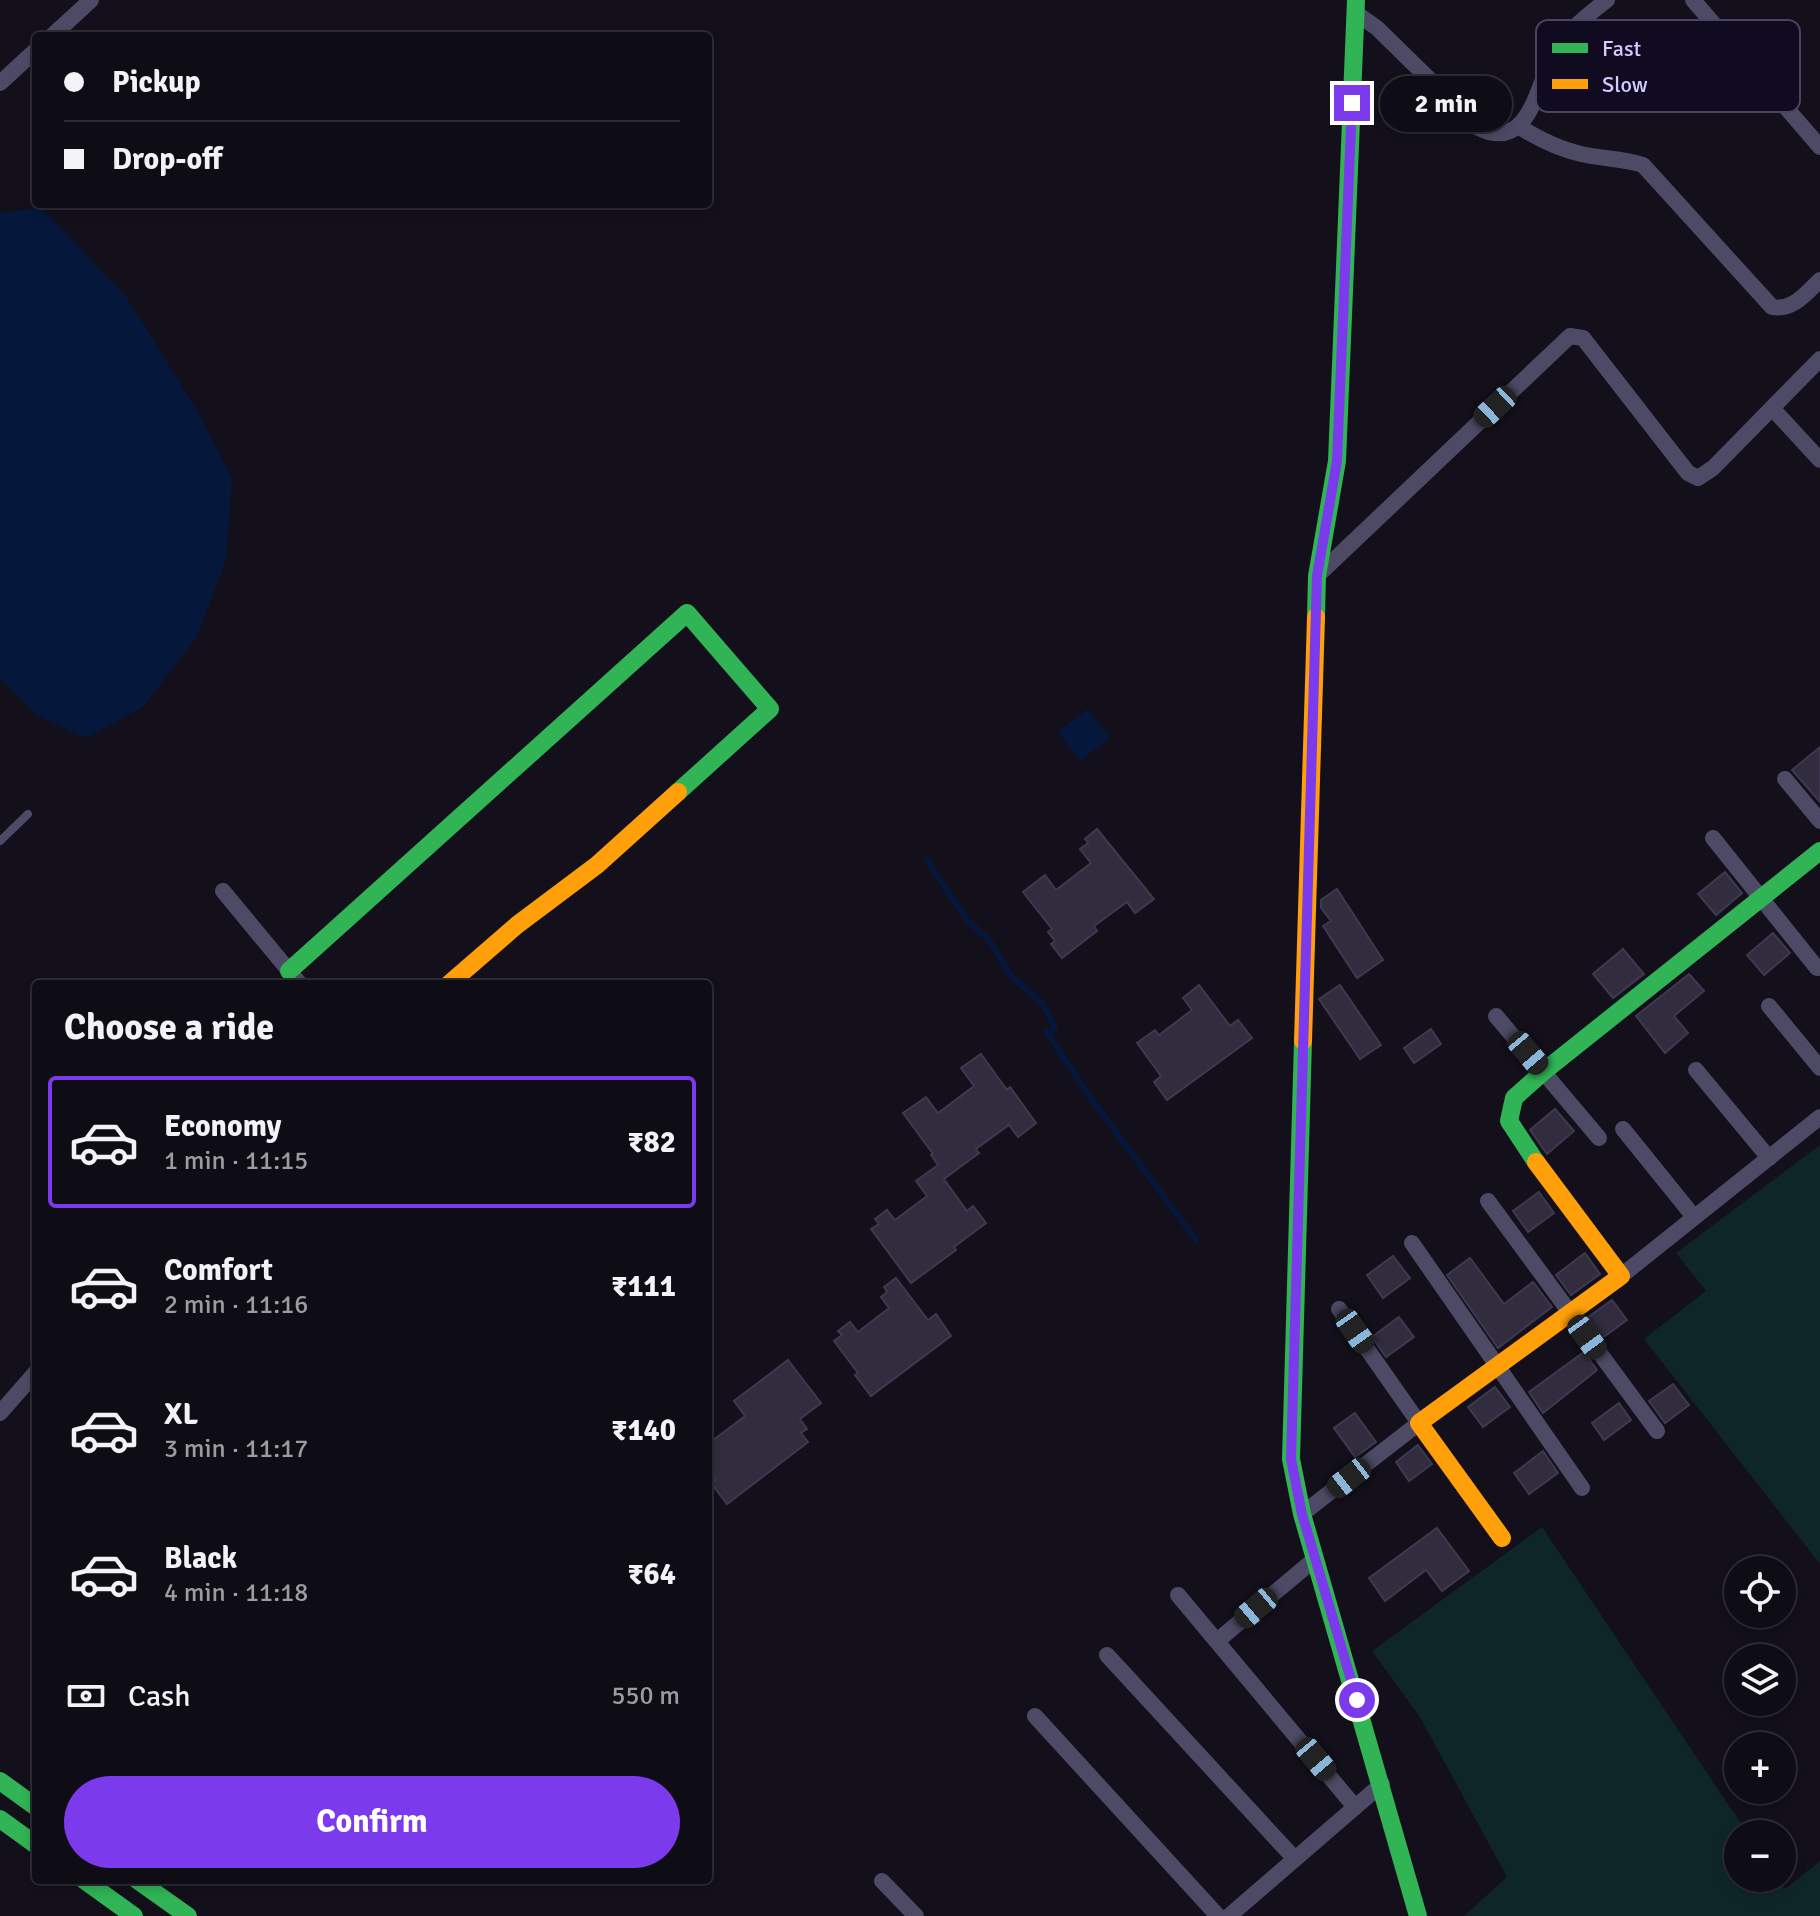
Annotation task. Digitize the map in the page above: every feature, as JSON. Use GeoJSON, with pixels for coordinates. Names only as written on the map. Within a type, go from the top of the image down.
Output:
{"type":"FeatureCollection","features":[{"type":"Feature","properties":{"kind":"main road"},"geometry":{"type":"LineString","coordinates":[[1356,7],[1337,461],[1317,576],[1291,1459],[1302,1514],[1418,1916]]}},
{"type":"Feature","properties":{"kind":"main road"},"geometry":{"type":"LineString","coordinates":[[294,977],[687,613],[770,709],[597,865],[517,925],[454,980]]}},
{"type":"Feature","properties":{"kind":"main road"},"geometry":{"type":"LineString","coordinates":[[1502,1538],[1419,1423],[1621,1276],[1524,1147],[1509,1121],[1514,1098],[1820,851]]}},
{"type":"Feature","properties":{"kind":"main road"},"geometry":{"type":"LineString","coordinates":[[0,1781],[32,1804]]}},
{"type":"Feature","properties":{"kind":"main road"},"geometry":{"type":"LineString","coordinates":[[0,1819],[32,1842]]}},
{"type":"Feature","properties":{"kind":"main road"},"geometry":{"type":"LineString","coordinates":[[90,1884],[134,1916]]}},
{"type":"Feature","properties":{"kind":"main road"},"geometry":{"type":"LineString","coordinates":[[143,1884],[188,1916]]}},
{"type":"Feature","properties":{"kind":"street"},"geometry":{"type":"LineString","coordinates":[[56,32],[91,0]]}},
{"type":"Feature","properties":{"kind":"street"},"geometry":{"type":"LineString","coordinates":[[1586,20],[1607,0]]}},
{"type":"Feature","properties":{"kind":"street"},"geometry":{"type":"LineString","coordinates":[[1693,0],[1710,20]]}},
{"type":"Feature","properties":{"kind":"street"},"geometry":{"type":"LineString","coordinates":[[1356,7],[1479,128],[1502,133],[1518,126],[1536,96]]}},
{"type":"Feature","properties":{"kind":"street"},"geometry":{"type":"LineString","coordinates":[[0,83],[32,54]]}},
{"type":"Feature","properties":{"kind":"street"},"geometry":{"type":"LineString","coordinates":[[1790,112],[1820,147]]}},
{"type":"Feature","properties":{"kind":"street"},"geometry":{"type":"LineString","coordinates":[[1518,126],[1531,135],[1583,155],[1629,160],[1643,165],[1772,307],[1782,309],[1790,306],[1820,280]]}},
{"type":"Feature","properties":{"kind":"street"},"geometry":{"type":"LineString","coordinates":[[1317,576],[1570,336],[1583,338],[1688,473],[1698,478],[1713,468],[1820,359]]}},
{"type":"Feature","properties":{"kind":"street"},"geometry":{"type":"LineString","coordinates":[[1772,408],[1820,460]]}},
{"type":"Feature","properties":{"kind":"street"},"geometry":{"type":"LineString","coordinates":[[1785,779],[1820,821]]}},
{"type":"Feature","properties":{"kind":"street"},"geometry":{"type":"LineString","coordinates":[[1713,838],[1817,968]]}},
{"type":"Feature","properties":{"kind":"street"},"geometry":{"type":"LineString","coordinates":[[223,891],[294,977]]}},
{"type":"Feature","properties":{"kind":"street"},"geometry":{"type":"LineString","coordinates":[[1769,1006],[1820,1068]]}},
{"type":"Feature","properties":{"kind":"street"},"geometry":{"type":"LineString","coordinates":[[1496,1016],[1599,1138]]}},
{"type":"Feature","properties":{"kind":"street"},"geometry":{"type":"LineString","coordinates":[[1696,1070],[1769,1158]]}},
{"type":"Feature","properties":{"kind":"street"},"geometry":{"type":"LineString","coordinates":[[1621,1276],[1820,1117]]}},
{"type":"Feature","properties":{"kind":"street"},"geometry":{"type":"LineString","coordinates":[[1623,1129],[1694,1217]]}},
{"type":"Feature","properties":{"kind":"street"},"geometry":{"type":"LineString","coordinates":[[1488,1201],[1657,1431]]}},
{"type":"Feature","properties":{"kind":"street"},"geometry":{"type":"LineString","coordinates":[[1412,1243],[1582,1488]]}},
{"type":"Feature","properties":{"kind":"street"},"geometry":{"type":"LineString","coordinates":[[1302,1514],[1419,1423],[1339,1309]]}},
{"type":"Feature","properties":{"kind":"street"},"geometry":{"type":"LineString","coordinates":[[0,1413],[32,1377]]}},
{"type":"Feature","properties":{"kind":"street"},"geometry":{"type":"LineString","coordinates":[[1217,1641],[1315,1559]]}},
{"type":"Feature","properties":{"kind":"street"},"geometry":{"type":"LineString","coordinates":[[1178,1595],[1355,1807]]}},
{"type":"Feature","properties":{"kind":"street"},"geometry":{"type":"LineString","coordinates":[[1107,1655],[1294,1858]]}},
{"type":"Feature","properties":{"kind":"street"},"geometry":{"type":"LineString","coordinates":[[1035,1716],[1218,1916]]}},
{"type":"Feature","properties":{"kind":"street"},"geometry":{"type":"LineString","coordinates":[[1229,1916],[1382,1784]]}},
{"type":"Feature","properties":{"kind":"street"},"geometry":{"type":"LineString","coordinates":[[882,1881],[916,1916]]}},
{"type":"Feature","properties":{"kind":"lane"},"geometry":{"type":"LineString","coordinates":[[0,841],[28,814]]}},
{"type":"Feature","properties":{"kind":"green space"},"geometry":{"type":"Polygon","coordinates":[[[1820,1145],[1820,1564],[1644,1339],[1706,1291],[1676,1253],[1820,1145]]]}},
{"type":"Feature","properties":{"kind":"green space"},"geometry":{"type":"Polygon","coordinates":[[[1542,1527],[1724,1798],[1724,1804],[1728,1804],[1739,1820],[1724,1820],[1724,1892],[1796,1892],[1796,1880],[1820,1861],[1820,1916],[1464,1916],[1507,1877],[1420,1717],[1372,1651],[1542,1527]]]}},
{"type":"Feature","properties":{"kind":"water"},"geometry":{"type":"Polygon","coordinates":[[[42,208],[127,298],[196,409],[232,478],[226,560],[196,638],[143,707],[86,738],[38,716],[0,679],[0,213],[42,208]]]}},
{"type":"Feature","properties":{"kind":"water"},"geometry":{"type":"Polygon","coordinates":[[[1088,709],[1110,738],[1080,761],[1058,732],[1088,709]]]}},
{"type":"Feature","properties":{"kind":"building"},"geometry":{"type":"Polygon","coordinates":[[[1820,747],[1820,802],[1792,770],[1820,747]]]}},
{"type":"Feature","properties":{"kind":"building"},"geometry":{"type":"Polygon","coordinates":[[[1097,829],[1154,899],[1135,913],[1127,902],[1094,926],[1097,931],[1062,958],[1051,944],[1055,941],[1048,932],[1052,929],[1023,892],[1045,875],[1056,890],[1091,863],[1080,849],[1088,843],[1085,839],[1097,829]]]}},
{"type":"Feature","properties":{"kind":"building"},"geometry":{"type":"Polygon","coordinates":[[[1725,872],[1742,893],[1716,915],[1698,894],[1725,872]]]}},
{"type":"Feature","properties":{"kind":"building"},"geometry":{"type":"Polygon","coordinates":[[[1337,889],[1383,960],[1357,978],[1323,926],[1331,921],[1321,908],[1321,900],[1337,889]]]}},
{"type":"Feature","properties":{"kind":"building"},"geometry":{"type":"Polygon","coordinates":[[[1773,933],[1790,953],[1764,975],[1747,955],[1773,933]]]}},
{"type":"Feature","properties":{"kind":"building"},"geometry":{"type":"Polygon","coordinates":[[[1623,949],[1644,974],[1613,998],[1593,974],[1623,949]]]}},
{"type":"Feature","properties":{"kind":"building"},"geometry":{"type":"Polygon","coordinates":[[[1689,974],[1704,991],[1674,1016],[1688,1033],[1665,1053],[1636,1016],[1689,974]]]}},
{"type":"Feature","properties":{"kind":"building"},"geometry":{"type":"Polygon","coordinates":[[[1199,985],[1230,1026],[1238,1020],[1252,1038],[1167,1100],[1154,1082],[1161,1076],[1137,1043],[1155,1030],[1159,1035],[1192,1010],[1183,998],[1199,985]]]}},
{"type":"Feature","properties":{"kind":"building"},"geometry":{"type":"Polygon","coordinates":[[[1340,985],[1381,1045],[1360,1059],[1319,999],[1340,985]]]}},
{"type":"Feature","properties":{"kind":"building"},"geometry":{"type":"Polygon","coordinates":[[[1431,1029],[1441,1044],[1414,1063],[1404,1048],[1431,1029]]]}},
{"type":"Feature","properties":{"kind":"building"},"geometry":{"type":"Polygon","coordinates":[[[981,1054],[1036,1123],[1018,1137],[1009,1125],[976,1149],[979,1153],[944,1179],[967,1211],[973,1206],[986,1223],[911,1283],[871,1229],[879,1224],[875,1219],[887,1210],[895,1220],[927,1196],[916,1181],[938,1165],[903,1113],[926,1097],[938,1113],[974,1086],[961,1068],[981,1054]]]}},
{"type":"Feature","properties":{"kind":"building"},"geometry":{"type":"Polygon","coordinates":[[[1555,1109],[1574,1131],[1547,1154],[1530,1130],[1555,1109]]]}},
{"type":"Feature","properties":{"kind":"building"},"geometry":{"type":"Polygon","coordinates":[[[1539,1192],[1554,1213],[1528,1232],[1513,1211],[1539,1192]]]}},
{"type":"Feature","properties":{"kind":"building"},"geometry":{"type":"Polygon","coordinates":[[[1585,1253],[1600,1274],[1571,1295],[1556,1275],[1585,1253]]]}},
{"type":"Feature","properties":{"kind":"building"},"geometry":{"type":"Polygon","coordinates":[[[1393,1256],[1410,1278],[1383,1298],[1367,1275],[1393,1256]]]}},
{"type":"Feature","properties":{"kind":"building"},"geometry":{"type":"Polygon","coordinates":[[[1470,1258],[1504,1304],[1533,1282],[1552,1307],[1498,1348],[1447,1275],[1470,1258]]]}},
{"type":"Feature","properties":{"kind":"building"},"geometry":{"type":"Polygon","coordinates":[[[896,1278],[928,1320],[936,1314],[951,1336],[871,1396],[834,1341],[842,1335],[838,1331],[850,1322],[858,1332],[889,1308],[881,1297],[887,1292],[884,1287],[896,1278]]]}},
{"type":"Feature","properties":{"kind":"building"},"geometry":{"type":"Polygon","coordinates":[[[1612,1300],[1627,1320],[1602,1338],[1587,1318],[1612,1300]]]}},
{"type":"Feature","properties":{"kind":"building"},"geometry":{"type":"Polygon","coordinates":[[[1399,1317],[1414,1337],[1386,1357],[1372,1337],[1399,1317]]]}},
{"type":"Feature","properties":{"kind":"building"},"geometry":{"type":"Polygon","coordinates":[[[1584,1352],[1597,1370],[1543,1413],[1529,1392],[1584,1352]]]}},
{"type":"Feature","properties":{"kind":"building"},"geometry":{"type":"Polygon","coordinates":[[[788,1360],[821,1403],[800,1419],[807,1429],[801,1433],[808,1442],[727,1504],[712,1484],[716,1480],[712,1475],[712,1441],[745,1416],[734,1401],[788,1360]]]}},
{"type":"Feature","properties":{"kind":"building"},"geometry":{"type":"Polygon","coordinates":[[[1673,1384],[1689,1405],[1665,1423],[1649,1401],[1673,1384]]]}},
{"type":"Feature","properties":{"kind":"building"},"geometry":{"type":"Polygon","coordinates":[[[1495,1387],[1510,1407],[1483,1427],[1468,1407],[1495,1387]]]}},
{"type":"Feature","properties":{"kind":"building"},"geometry":{"type":"Polygon","coordinates":[[[1619,1403],[1631,1420],[1604,1440],[1592,1423],[1619,1403]]]}},
{"type":"Feature","properties":{"kind":"building"},"geometry":{"type":"Polygon","coordinates":[[[1355,1413],[1376,1442],[1355,1457],[1334,1428],[1355,1413]]]}},
{"type":"Feature","properties":{"kind":"building"},"geometry":{"type":"Polygon","coordinates":[[[1418,1445],[1432,1464],[1409,1481],[1396,1462],[1418,1445]]]}},
{"type":"Feature","properties":{"kind":"building"},"geometry":{"type":"Polygon","coordinates":[[[1543,1451],[1558,1473],[1529,1494],[1514,1473],[1543,1451]]]}},
{"type":"Feature","properties":{"kind":"building"},"geometry":{"type":"Polygon","coordinates":[[[1437,1528],[1469,1571],[1442,1591],[1426,1570],[1385,1601],[1369,1578],[1437,1528]]]}},
{"type":"Feature","properties":{"kind":"waterway"},"geometry":{"type":"LineString","coordinates":[[927,860],[966,919],[990,941],[1010,975],[1043,1004],[1055,1028],[1047,1032],[1082,1086],[1196,1240]]}},
{"type":"Feature","properties":{"kind":"traffic: fast"},"geometry":{"type":"LineString","coordinates":[[1316,617],[1317,576],[1337,461],[1356,0]]}},
{"type":"Feature","properties":{"kind":"traffic: fast"},"geometry":{"type":"LineString","coordinates":[[289,971],[687,613],[770,709],[678,792]]}},
{"type":"Feature","properties":{"kind":"traffic: fast"},"geometry":{"type":"LineString","coordinates":[[1536,1162],[1509,1121],[1514,1098],[1820,851]]}},
{"type":"Feature","properties":{"kind":"traffic: fast"},"geometry":{"type":"LineString","coordinates":[[1303,1041],[1291,1459],[1302,1514],[1418,1916]]}},
{"type":"Feature","properties":{"kind":"traffic: fast"},"geometry":{"type":"LineString","coordinates":[[0,1781],[32,1804]]}},
{"type":"Feature","properties":{"kind":"traffic: fast"},"geometry":{"type":"LineString","coordinates":[[0,1819],[32,1842]]}},
{"type":"Feature","properties":{"kind":"traffic: fast"},"geometry":{"type":"LineString","coordinates":[[90,1884],[134,1916]]}},
{"type":"Feature","properties":{"kind":"traffic: fast"},"geometry":{"type":"LineString","coordinates":[[143,1884],[188,1916]]}},
{"type":"Feature","properties":{"kind":"traffic: slow"},"geometry":{"type":"LineString","coordinates":[[1303,1041],[1316,617]]}},
{"type":"Feature","properties":{"kind":"traffic: slow"},"geometry":{"type":"LineString","coordinates":[[454,980],[517,925],[597,865],[678,792]]}},
{"type":"Feature","properties":{"kind":"traffic: slow"},"geometry":{"type":"LineString","coordinates":[[1502,1538],[1419,1423],[1621,1276],[1536,1162]]}},
{"type":"Feature","properties":{"kind":"route"},"geometry":{"type":"LineString","coordinates":[[1352,103],[1337,461],[1317,576],[1291,1459],[1302,1514],[1357,1700]]}}]}
